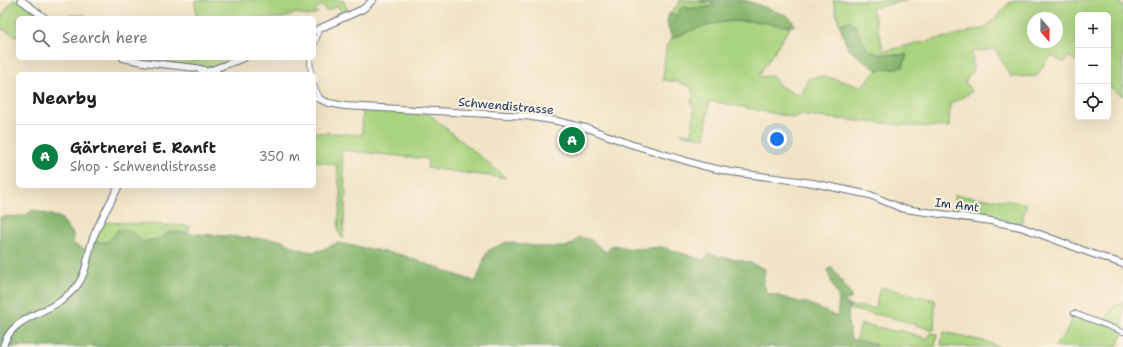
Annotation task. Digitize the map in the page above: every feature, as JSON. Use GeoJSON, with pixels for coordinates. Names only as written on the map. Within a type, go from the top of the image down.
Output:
{"type":"FeatureCollection","features":[{"type":"Feature","properties":{"kind":"street"},"geometry":{"type":"LineString","coordinates":[[21,0],[42,16]]}},
{"type":"Feature","properties":{"kind":"street"},"geometry":{"type":"LineString","coordinates":[[316,31],[363,9],[373,0]]}},
{"type":"Feature","properties":{"kind":"street"},"geometry":{"type":"LineString","coordinates":[[133,60],[196,68],[206,72],[239,60]]}},
{"type":"Feature","properties":{"kind":"street"},"geometry":{"type":"LineString","coordinates":[[310,60],[311,72]]}},
{"type":"Feature","properties":{"kind":"street"},"geometry":{"type":"LineString","coordinates":[[316,90],[321,100]]}},
{"type":"Feature","properties":{"kind":"street","name":"Schwendistrasse"},"geometry":{"type":"LineString","coordinates":[[316,98],[329,103],[345,106],[542,118],[590,129],[630,144],[703,166],[731,172],[785,179]]}},
{"type":"Feature","properties":{"kind":"street","name":"Im Amt"},"geometry":{"type":"LineString","coordinates":[[785,179],[819,184],[870,195],[900,208],[991,221],[1034,230],[1093,254],[1123,264]]}},
{"type":"Feature","properties":{"kind":"street"},"geometry":{"type":"LineString","coordinates":[[4,347],[7,337],[16,326],[27,318],[61,301],[76,288],[84,272],[95,232],[118,188]]}},
{"type":"Feature","properties":{"kind":"street"},"geometry":{"type":"LineString","coordinates":[[1074,313],[1123,332]]}},
{"type":"Feature","properties":{"kind":"green space"},"geometry":{"type":"Polygon","coordinates":[[[13,0],[32,0],[28,6],[42,16],[16,16],[16,36],[0,28],[0,18],[13,0]]]}},
{"type":"Feature","properties":{"kind":"green space"},"geometry":{"type":"Polygon","coordinates":[[[195,0],[343,0],[350,15],[344,18],[338,6],[326,11],[322,5],[315,10],[318,13],[308,16],[296,13],[288,16],[196,16],[195,0]]]}},
{"type":"Feature","properties":{"kind":"green space"},"geometry":{"type":"Polygon","coordinates":[[[680,0],[703,1],[714,4],[704,8],[680,9],[677,16],[670,13],[678,5],[680,0]]]}},
{"type":"Feature","properties":{"kind":"green space"},"geometry":{"type":"Polygon","coordinates":[[[701,0],[745,0],[788,16],[795,25],[786,26],[757,21],[731,21],[701,27],[672,38],[667,22],[670,13],[677,16],[680,9],[684,6],[691,9],[706,8],[714,4],[711,1],[703,3],[701,0]]]}},
{"type":"Feature","properties":{"kind":"green space"},"geometry":{"type":"Polygon","coordinates":[[[833,0],[908,0],[872,8],[884,51],[986,28],[1012,0],[1120,0],[1119,4],[1123,5],[1123,96],[1111,88],[1111,12],[1075,12],[1075,61],[1069,56],[1064,63],[1052,56],[1046,61],[1037,76],[1011,77],[995,49],[972,52],[973,69],[965,82],[972,92],[950,104],[949,127],[911,126],[798,115],[797,118],[716,102],[709,102],[705,138],[683,135],[681,133],[692,134],[694,109],[691,101],[693,94],[691,87],[677,82],[663,80],[666,47],[672,38],[699,27],[729,21],[760,21],[790,27],[759,75],[762,77],[772,76],[780,86],[800,96],[808,79],[818,76],[835,79],[861,87],[877,70],[903,67],[907,55],[879,54],[868,50],[854,25],[850,21],[844,22],[840,26],[833,0]]]}},
{"type":"Feature","properties":{"kind":"green space"},"geometry":{"type":"Polygon","coordinates":[[[85,15],[85,16],[42,16],[85,15]]]}},
{"type":"Feature","properties":{"kind":"green space"},"geometry":{"type":"Polygon","coordinates":[[[847,21],[850,22],[856,29],[868,50],[879,54],[907,55],[902,67],[877,70],[848,49],[840,26],[847,21]]]}},
{"type":"Feature","properties":{"kind":"green space"},"geometry":{"type":"Polygon","coordinates":[[[137,60],[237,60],[212,69],[200,69],[137,60]]]}},
{"type":"Feature","properties":{"kind":"green space"},"geometry":{"type":"Polygon","coordinates":[[[363,107],[429,114],[506,178],[427,168],[428,159],[341,150],[346,195],[343,233],[344,239],[340,236],[338,230],[341,196],[337,165],[316,161],[316,132],[362,135],[363,107]]]}},
{"type":"Feature","properties":{"kind":"green space"},"geometry":{"type":"Polygon","coordinates":[[[954,195],[1027,203],[1021,224],[1004,220],[953,213],[954,195]]]}},
{"type":"Feature","properties":{"kind":"green space"},"geometry":{"type":"Polygon","coordinates":[[[33,210],[61,218],[73,234],[73,244],[89,251],[91,243],[108,242],[118,230],[130,230],[143,242],[158,239],[170,232],[282,240],[294,247],[314,252],[338,243],[402,255],[476,282],[486,254],[489,250],[507,242],[542,247],[565,247],[573,244],[579,237],[591,240],[607,253],[611,245],[636,249],[662,247],[703,260],[709,254],[748,262],[765,269],[763,282],[767,293],[808,303],[837,317],[839,298],[827,270],[832,267],[851,295],[851,299],[844,300],[849,306],[848,322],[851,339],[875,344],[875,347],[0,347],[0,217],[24,216],[33,210]]]}},
{"type":"Feature","properties":{"kind":"green space"},"geometry":{"type":"Polygon","coordinates":[[[100,222],[190,226],[188,233],[170,232],[158,239],[143,242],[137,236],[108,242],[91,243],[100,222]]]}},
{"type":"Feature","properties":{"kind":"green space"},"geometry":{"type":"Polygon","coordinates":[[[880,287],[935,300],[934,330],[889,317],[848,309],[849,306],[875,308],[880,287]]]}},
{"type":"Feature","properties":{"kind":"green space"},"geometry":{"type":"Polygon","coordinates":[[[1123,303],[1123,334],[1117,347],[1054,347],[1065,334],[1075,314],[1105,323],[1112,307],[1123,303]]]}},
{"type":"Feature","properties":{"kind":"green space"},"geometry":{"type":"Polygon","coordinates":[[[861,324],[899,332],[900,330],[927,339],[931,333],[937,334],[935,347],[875,347],[875,344],[856,341],[861,324]]]}},
{"type":"Feature","properties":{"kind":"green space"},"geometry":{"type":"Polygon","coordinates":[[[944,332],[987,342],[1000,347],[954,347],[941,345],[944,332]]]}},
{"type":"Feature","properties":{"kind":"place","name":"Gärtnerei E. Ranft"},"geometry":{"type":"Point","coordinates":[572,140]}}]}
